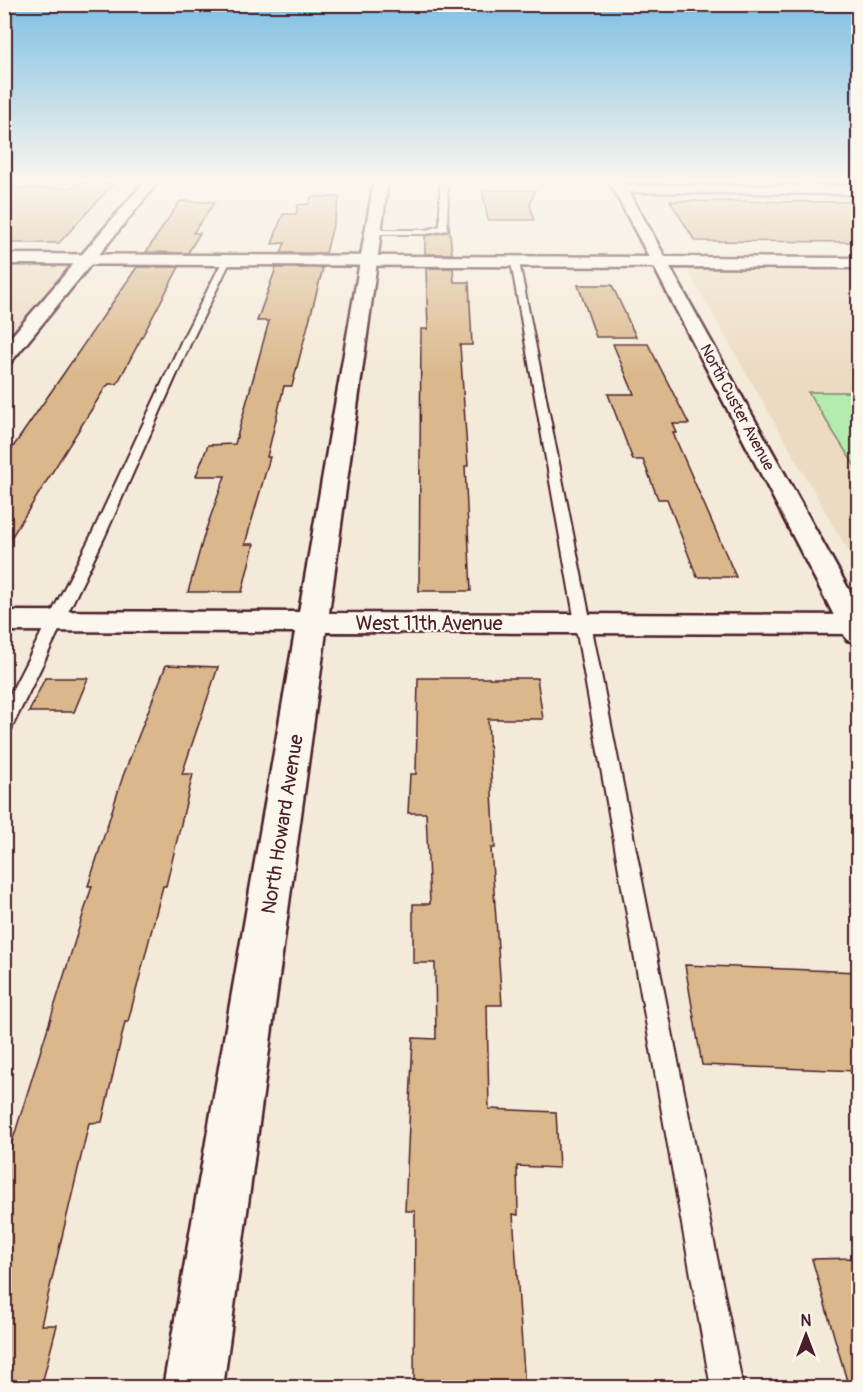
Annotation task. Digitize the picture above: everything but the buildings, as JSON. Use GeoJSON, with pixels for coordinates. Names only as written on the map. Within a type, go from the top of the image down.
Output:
{"type":"FeatureCollection","features":[{"type":"Feature","properties":{"kind":"street"},"geometry":{"type":"LineString","coordinates":[[4,358],[98,246]]}},
{"type":"Feature","properties":{"kind":"street","name":"North Custer Avenue"},"geometry":{"type":"LineString","coordinates":[[653,246],[856,629]]}},
{"type":"Feature","properties":{"kind":"street"},"geometry":{"type":"LineString","coordinates":[[4,259],[227,260],[371,247],[515,262],[858,263]]}},
{"type":"Feature","properties":{"kind":"street","name":"North Howard Avenue"},"geometry":{"type":"LineString","coordinates":[[193,1388],[371,247]]}},
{"type":"Feature","properties":{"kind":"street","name":"West 11th Avenue"},"geometry":{"type":"LineString","coordinates":[[4,621],[584,624],[856,629]]}},
{"type":"Feature","properties":{"kind":"lane"},"geometry":{"type":"LineString","coordinates":[[4,725],[56,622],[187,340],[227,260]]}},
{"type":"Feature","properties":{"kind":"lane"},"geometry":{"type":"LineString","coordinates":[[515,262],[728,1388]]}},
{"type":"Feature","properties":{"kind":"shaded area"},"geometry":{"type":"Polygon","coordinates":[[[5,264],[71,264],[5,343],[5,264]]]}},
{"type":"Feature","properties":{"kind":"shaded area"},"geometry":{"type":"Polygon","coordinates":[[[687,269],[858,270],[858,569],[687,269]]]}},
{"type":"Feature","properties":{"kind":"green space"},"geometry":{"type":"Polygon","coordinates":[[[808,392],[858,392],[858,471],[808,392]]]}}]}
